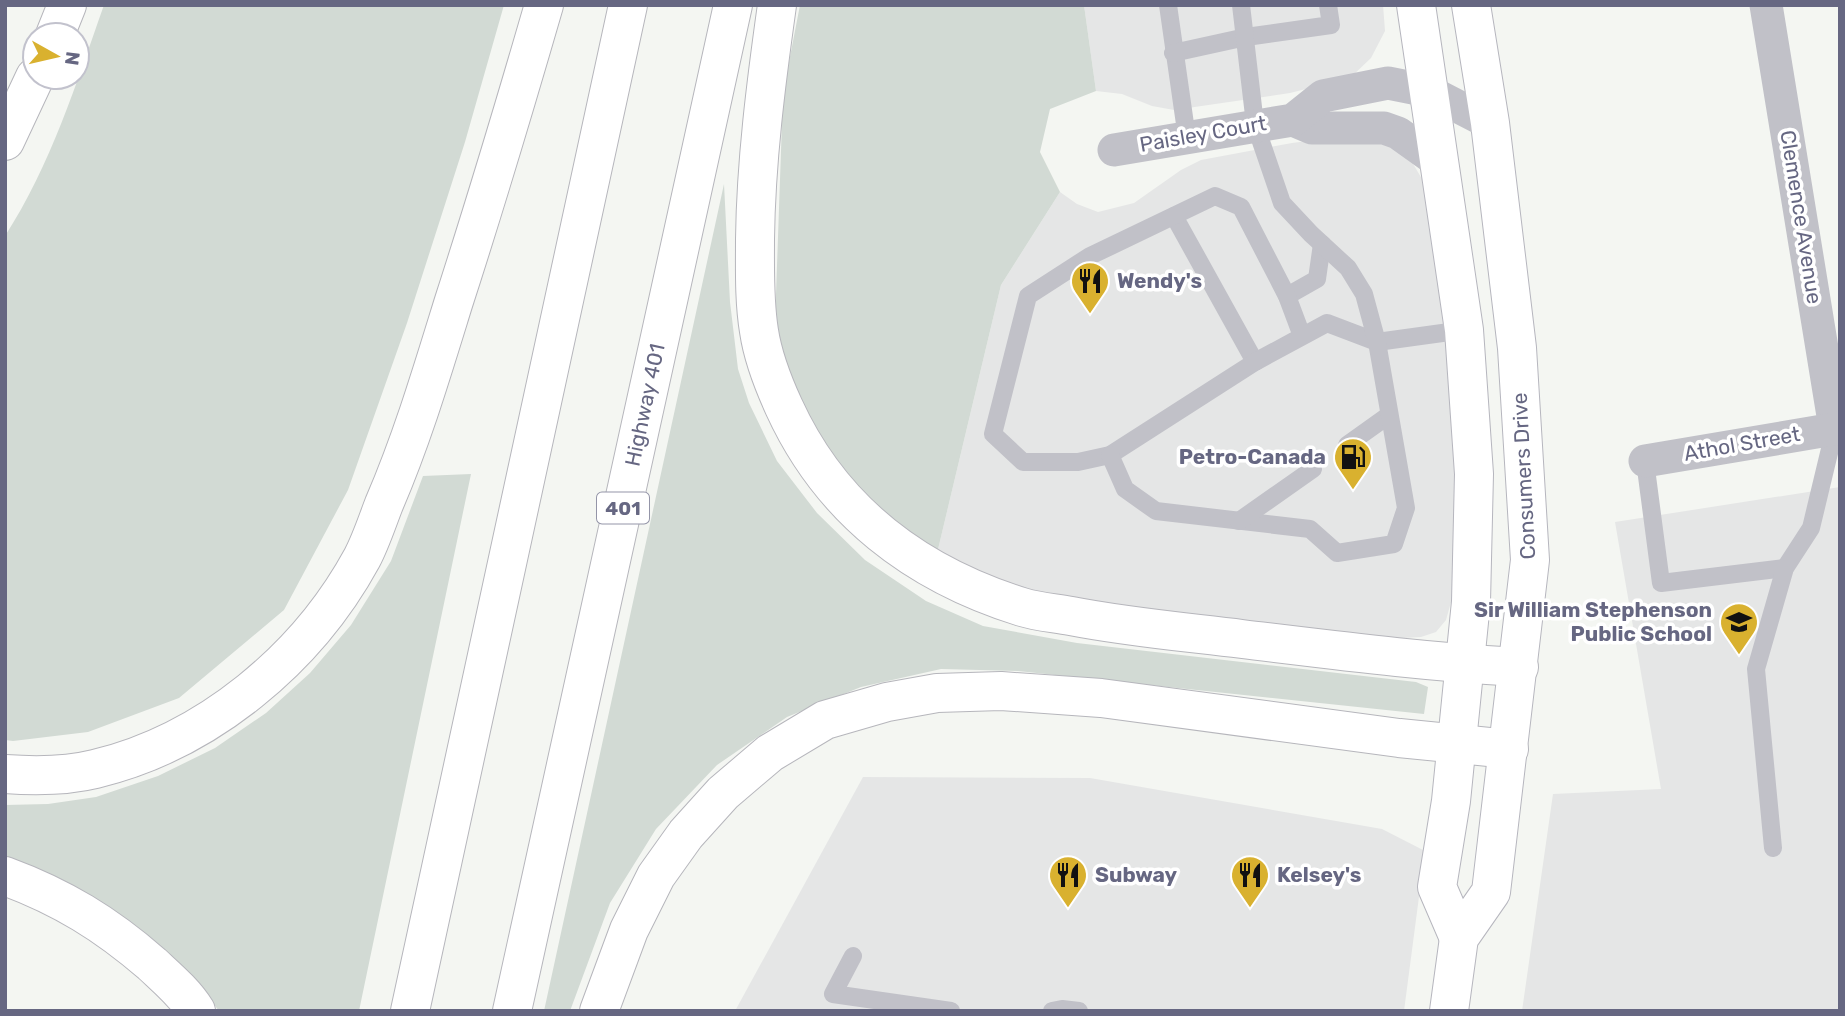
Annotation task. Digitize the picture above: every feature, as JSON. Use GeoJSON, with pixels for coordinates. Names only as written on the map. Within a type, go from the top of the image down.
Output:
{"type":"FeatureCollection","features":[{"type":"Feature","properties":{"kind":"main road"},"geometry":{"type":"LineString","coordinates":[[5,774],[32,776],[94,769],[150,751],[203,723],[269,677],[322,618],[362,558],[400,468],[483,210],[544,5]]}},
{"type":"Feature","properties":{"kind":"main road"},"geometry":{"type":"LineString","coordinates":[[410,1011],[628,5]]}},
{"type":"Feature","properties":{"kind":"main road","name":"Highway 401"},"geometry":{"type":"LineString","coordinates":[[512,1011],[733,5]]}},
{"type":"Feature","properties":{"kind":"main road"},"geometry":{"type":"LineString","coordinates":[[777,5],[756,190],[755,276],[759,332],[772,382],[793,426],[825,479],[853,510],[888,539],[971,590],[1026,608],[1102,622],[1465,664],[1519,667]]}},
{"type":"Feature","properties":{"kind":"main road"},"geometry":{"type":"LineString","coordinates":[[1416,5],[1464,330],[1474,474],[1471,602],[1451,801],[1437,887],[1459,938]]}},
{"type":"Feature","properties":{"kind":"main road","name":"Consumers Drive"},"geometry":{"type":"LineString","coordinates":[[1449,1011],[1459,938],[1491,892],[1530,560],[1517,348],[1490,123],[1471,5]]}},
{"type":"Feature","properties":{"kind":"main road"},"geometry":{"type":"LineString","coordinates":[[5,142],[27,91]]}},
{"type":"Feature","properties":{"kind":"main road"},"geometry":{"type":"LineString","coordinates":[[599,1011],[629,930],[650,887],[686,834],[723,793],[769,753],[825,720],[887,702],[937,693],[1001,691],[1101,698],[1399,738],[1509,749]]}},
{"type":"Feature","properties":{"kind":"main road"},"geometry":{"type":"LineString","coordinates":[[5,876],[40,889],[88,914],[123,939],[165,975],[196,1011]]}},
{"type":"Feature","properties":{"kind":"street","name":"Clemence Avenue"},"geometry":{"type":"LineString","coordinates":[[1766,5],[1838,428]]}},
{"type":"Feature","properties":{"kind":"street","name":"Paisley Court"},"geometry":{"type":"LineString","coordinates":[[1293,120],[1323,96],[1388,83],[1428,91],[1490,123]]}},
{"type":"Feature","properties":{"kind":"street","name":"Paisley Court"},"geometry":{"type":"LineString","coordinates":[[1114,150],[1255,124],[1293,120],[1312,128],[1384,128],[1398,133],[1440,163]]}},
{"type":"Feature","properties":{"kind":"street","name":"Athol Street"},"geometry":{"type":"LineString","coordinates":[[1645,461],[1838,428]]}},
{"type":"Feature","properties":{"kind":"lane"},"geometry":{"type":"LineString","coordinates":[[1168,5],[1187,138]]}},
{"type":"Feature","properties":{"kind":"lane"},"geometry":{"type":"LineString","coordinates":[[1110,455],[1125,489],[1156,511],[1310,529],[1337,553],[1394,544],[1406,508],[1377,342],[1364,294],[1348,268],[1282,204],[1255,124],[1241,5]]}},
{"type":"Feature","properties":{"kind":"lane"},"geometry":{"type":"LineString","coordinates":[[1174,53],[1246,37],[1331,25],[1328,5]]}},
{"type":"Feature","properties":{"kind":"lane"},"geometry":{"type":"LineString","coordinates":[[1302,336],[1287,296],[1241,207],[1215,196],[1090,256],[1028,296],[993,434],[1023,462],[1079,462],[1110,455],[1255,362],[1327,323],[1377,342],[1464,330]]}},
{"type":"Feature","properties":{"kind":"lane"},"geometry":{"type":"LineString","coordinates":[[1174,216],[1255,362]]}},
{"type":"Feature","properties":{"kind":"lane"},"geometry":{"type":"LineString","coordinates":[[1287,296],[1317,279],[1322,244]]}},
{"type":"Feature","properties":{"kind":"lane"},"geometry":{"type":"LineString","coordinates":[[1347,445],[1389,415]]}},
{"type":"Feature","properties":{"kind":"lane"},"geometry":{"type":"LineString","coordinates":[[1773,848],[1756,669],[1785,568],[1811,527],[1838,428]]}},
{"type":"Feature","properties":{"kind":"lane"},"geometry":{"type":"LineString","coordinates":[[1645,461],[1661,583],[1785,568]]}},
{"type":"Feature","properties":{"kind":"lane"},"geometry":{"type":"LineString","coordinates":[[1239,520],[1313,469]]}},
{"type":"Feature","properties":{"kind":"lane"},"geometry":{"type":"LineString","coordinates":[[853,956],[832,994],[951,1011]]}},
{"type":"Feature","properties":{"kind":"lane"},"geometry":{"type":"LineString","coordinates":[[1052,1011],[1079,1011]]}},
{"type":"Feature","properties":{"kind":"shaded area"},"geometry":{"type":"Polygon","coordinates":[[[104,5],[504,5],[465,142],[407,323],[348,490],[284,610],[179,698],[88,732],[13,741],[5,740],[5,236],[36,181],[73,91],[91,91],[91,41],[104,5]]]}},
{"type":"Feature","properties":{"kind":"shaded area"},"geometry":{"type":"Polygon","coordinates":[[[800,5],[1084,5],[1096,91],[1050,109],[1040,152],[1060,192],[1001,285],[935,562],[869,500],[801,416],[775,323],[783,93],[800,5]]]}},
{"type":"Feature","properties":{"kind":"shaded area"},"geometry":{"type":"Polygon","coordinates":[[[1084,5],[1383,5],[1385,31],[1371,58],[1350,78],[1290,93],[1174,110],[1152,106],[1122,94],[1096,91],[1084,5]]]}},
{"type":"Feature","properties":{"kind":"shaded area"},"geometry":{"type":"Polygon","coordinates":[[[1354,135],[1377,138],[1412,162],[1422,179],[1445,297],[1458,475],[1458,577],[1446,620],[1436,632],[1421,637],[1384,639],[1044,598],[935,562],[1001,285],[1060,192],[1077,204],[1098,212],[1134,203],[1181,170],[1201,160],[1292,143],[1354,135]]]}},
{"type":"Feature","properties":{"kind":"shaded area"},"geometry":{"type":"Polygon","coordinates":[[[724,184],[730,302],[738,369],[749,403],[777,461],[817,513],[865,560],[926,601],[983,626],[1077,643],[1416,682],[1428,687],[1424,714],[1018,671],[941,669],[861,687],[787,717],[717,765],[656,829],[610,903],[570,1011],[544,1011],[724,184]]]}},
{"type":"Feature","properties":{"kind":"shaded area"},"geometry":{"type":"Polygon","coordinates":[[[471,474],[359,1011],[219,1011],[209,998],[42,873],[5,856],[5,805],[48,804],[96,797],[158,776],[215,748],[266,713],[310,673],[351,625],[391,561],[423,476],[471,474]]]}},
{"type":"Feature","properties":{"kind":"shaded area","name":"Sir William Stephenson Public School"},"geometry":{"type":"Polygon","coordinates":[[[1840,487],[1840,1011],[1522,1011],[1553,794],[1661,789],[1615,522],[1840,487]]]}},
{"type":"Feature","properties":{"kind":"shaded area"},"geometry":{"type":"Polygon","coordinates":[[[863,777],[1090,778],[1382,829],[1425,851],[1404,1011],[735,1011],[863,777]]]}},
{"type":"Feature","properties":{"kind":"place","name":"Wendy's"},"geometry":{"type":"Point","coordinates":[1090,315]}},
{"type":"Feature","properties":{"kind":"place","name":"Petro-Canada"},"geometry":{"type":"Point","coordinates":[1353,491]}},
{"type":"Feature","properties":{"kind":"place","name":"Sir William Stephenson Public School"},"geometry":{"type":"Point","coordinates":[1739,656]}},
{"type":"Feature","properties":{"kind":"place","name":"Subway"},"geometry":{"type":"Point","coordinates":[1068,909]}},
{"type":"Feature","properties":{"kind":"place","name":"Kelsey's"},"geometry":{"type":"Point","coordinates":[1250,909]}}]}
